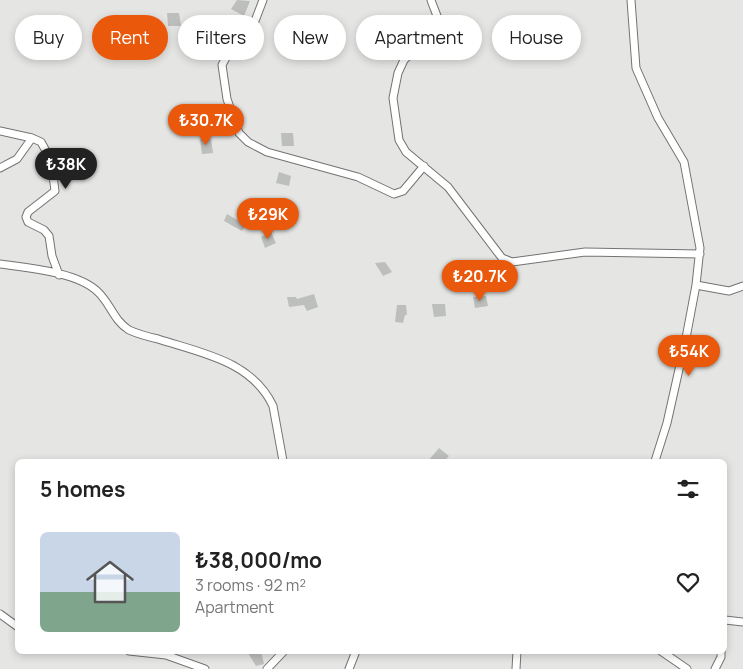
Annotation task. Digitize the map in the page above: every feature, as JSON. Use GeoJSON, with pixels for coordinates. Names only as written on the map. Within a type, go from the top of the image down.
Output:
{"type":"FeatureCollection","features":[{"type":"Feature","properties":{"kind":"street"},"geometry":{"type":"LineString","coordinates":[[262,0],[250,34],[228,54],[222,65],[227,99],[236,128],[243,138],[267,152],[358,177],[394,194],[403,190],[424,166]]}},
{"type":"Feature","properties":{"kind":"street"},"geometry":{"type":"LineString","coordinates":[[430,0],[441,29],[440,41],[433,47],[420,46],[407,57],[398,73],[393,98],[400,144],[448,187],[499,255],[509,261],[585,252],[700,254]]}},
{"type":"Feature","properties":{"kind":"street"},"geometry":{"type":"LineString","coordinates":[[631,0],[636,68],[658,118],[684,162],[699,239],[700,254],[696,286],[667,423],[656,459]]}},
{"type":"Feature","properties":{"kind":"street"},"geometry":{"type":"LineString","coordinates":[[0,130],[41,142],[49,155],[55,189],[52,195],[28,212],[26,219],[44,230],[49,236],[52,259],[60,275]]}},
{"type":"Feature","properties":{"kind":"street"},"geometry":{"type":"LineString","coordinates":[[0,168],[17,159],[32,138]]}},
{"type":"Feature","properties":{"kind":"street"},"geometry":{"type":"LineString","coordinates":[[0,264],[76,278],[94,288],[103,297],[116,318],[129,330],[216,357],[232,364],[254,380],[266,393],[273,406],[283,459]]}},
{"type":"Feature","properties":{"kind":"street"},"geometry":{"type":"LineString","coordinates":[[696,286],[729,291],[743,286]]}},
{"type":"Feature","properties":{"kind":"street"},"geometry":{"type":"LineString","coordinates":[[0,614],[15,625]]}},
{"type":"Feature","properties":{"kind":"street"},"geometry":{"type":"LineString","coordinates":[[727,620],[743,622]]}},
{"type":"Feature","properties":{"kind":"street"},"geometry":{"type":"LineString","coordinates":[[157,654],[166,655],[205,669]]}},
{"type":"Feature","properties":{"kind":"street"},"geometry":{"type":"LineString","coordinates":[[267,669],[281,654]]}},
{"type":"Feature","properties":{"kind":"street"},"geometry":{"type":"LineString","coordinates":[[349,669],[355,654]]}},
{"type":"Feature","properties":{"kind":"street"},"geometry":{"type":"LineString","coordinates":[[516,669],[517,654]]}},
{"type":"Feature","properties":{"kind":"street"},"geometry":{"type":"LineString","coordinates":[[665,654],[687,669]]}},
{"type":"Feature","properties":{"kind":"street"},"geometry":{"type":"LineString","coordinates":[[716,669],[722,657],[722,654]]}},
{"type":"Feature","properties":{"kind":"building"},"geometry":{"type":"Polygon","coordinates":[[[237,0],[250,1],[244,15],[231,9],[237,0]]]}},
{"type":"Feature","properties":{"kind":"building"},"geometry":{"type":"Polygon","coordinates":[[[167,13],[179,13],[178,26],[168,26],[167,13]]]}},
{"type":"Feature","properties":{"kind":"building"},"geometry":{"type":"Polygon","coordinates":[[[281,133],[293,133],[294,146],[282,146],[281,133]]]}},
{"type":"Feature","properties":{"kind":"building"},"geometry":{"type":"Polygon","coordinates":[[[200,139],[211,139],[213,153],[202,154],[200,139]]]}},
{"type":"Feature","properties":{"kind":"building"},"geometry":{"type":"Polygon","coordinates":[[[279,172],[291,176],[289,186],[276,183],[279,172]]]}},
{"type":"Feature","properties":{"kind":"building"},"geometry":{"type":"Polygon","coordinates":[[[227,214],[246,225],[242,231],[224,221],[227,214]]]}},
{"type":"Feature","properties":{"kind":"building"},"geometry":{"type":"Polygon","coordinates":[[[271,232],[276,243],[265,248],[261,237],[271,232]]]}},
{"type":"Feature","properties":{"kind":"building"},"geometry":{"type":"Polygon","coordinates":[[[385,262],[392,272],[383,276],[375,263],[385,262]]]}},
{"type":"Feature","properties":{"kind":"building"},"geometry":{"type":"Polygon","coordinates":[[[484,266],[487,278],[475,282],[470,269],[484,266]]]}},
{"type":"Feature","properties":{"kind":"building"},"geometry":{"type":"Polygon","coordinates":[[[314,294],[318,307],[307,311],[304,305],[289,307],[287,297],[296,297],[297,299],[314,294]]]}},
{"type":"Feature","properties":{"kind":"building"},"geometry":{"type":"Polygon","coordinates":[[[486,296],[488,306],[475,308],[473,297],[486,296]]]}},
{"type":"Feature","properties":{"kind":"building"},"geometry":{"type":"Polygon","coordinates":[[[432,304],[445,304],[446,316],[434,317],[432,304]]]}},
{"type":"Feature","properties":{"kind":"building"},"geometry":{"type":"Polygon","coordinates":[[[397,305],[406,305],[407,315],[405,315],[403,323],[395,322],[397,305]]]}},
{"type":"Feature","properties":{"kind":"building"},"geometry":{"type":"Polygon","coordinates":[[[439,448],[449,456],[446,459],[430,459],[439,448]]]}},
{"type":"Feature","properties":{"kind":"building"},"geometry":{"type":"Polygon","coordinates":[[[249,654],[262,654],[264,664],[256,666],[249,654]]]}}]}
